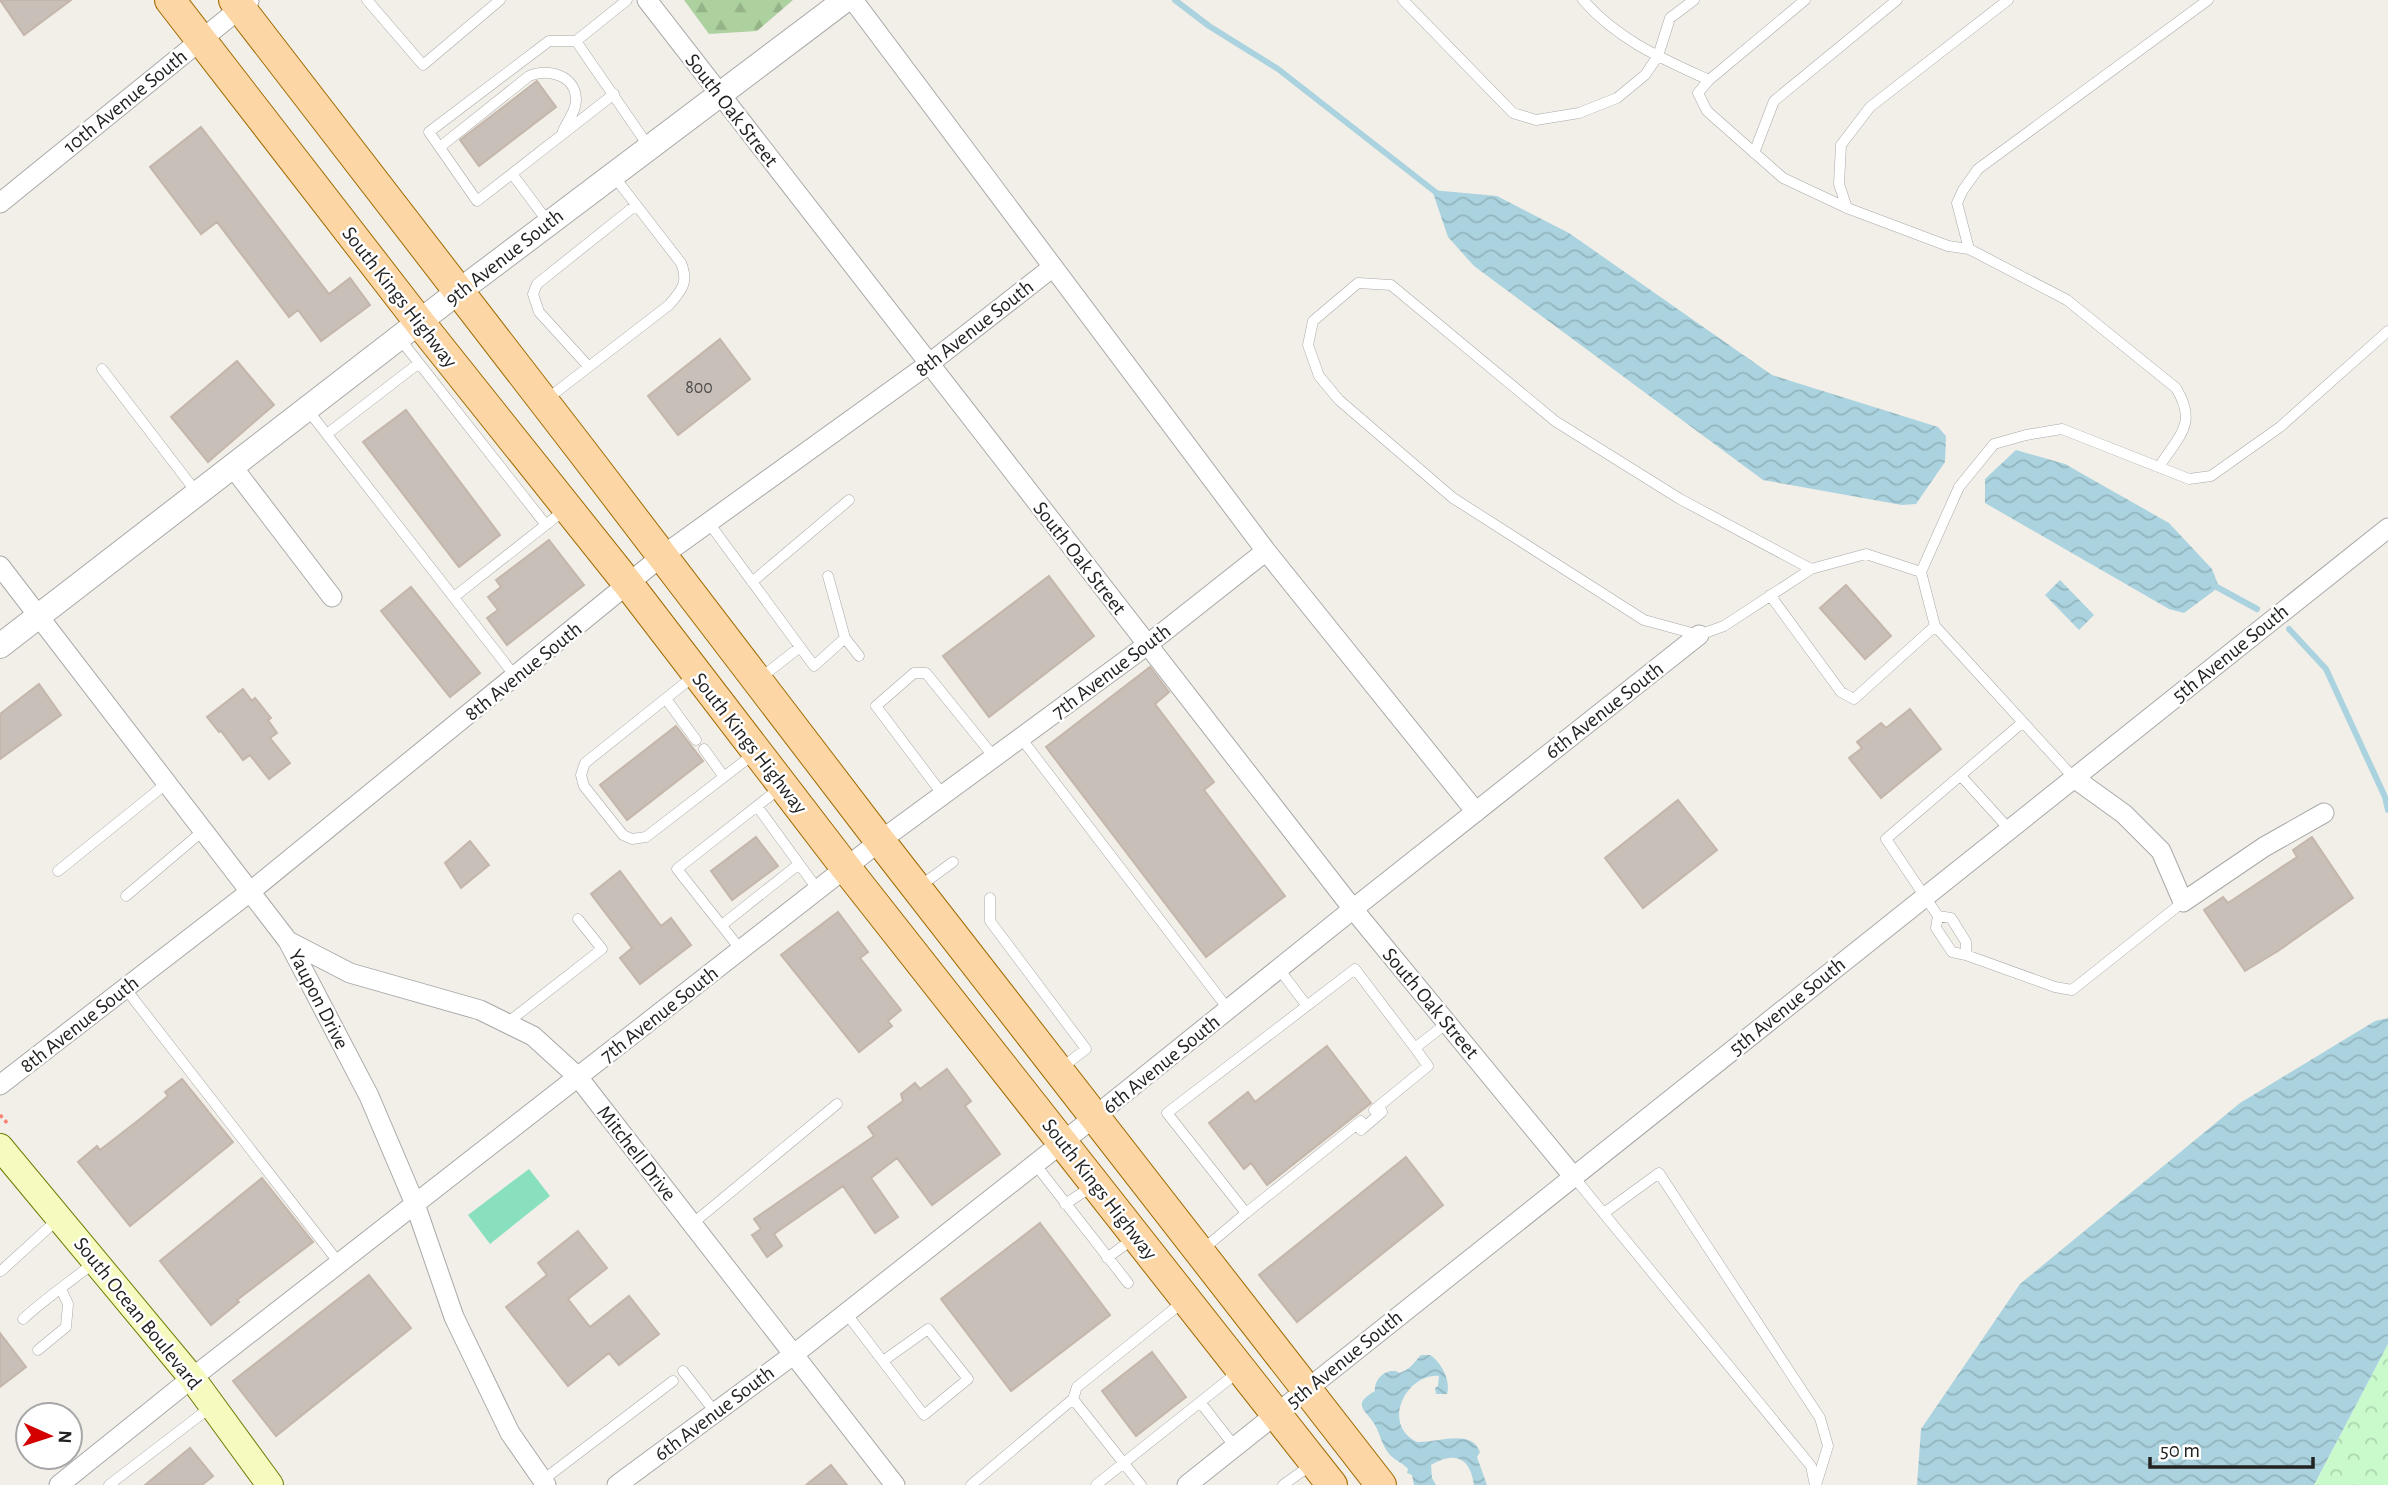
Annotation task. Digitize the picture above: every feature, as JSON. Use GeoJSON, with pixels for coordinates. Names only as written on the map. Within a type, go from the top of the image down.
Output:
{"type":"FeatureCollection","features":[{"type":"Feature","properties":{"kind":"main road","name":"South Kings Highway"},"geometry":{"type":"LineString","coordinates":[[170,0],[410,331],[557,516],[629,585],[846,868],[1323,1474]]}},
{"type":"Feature","properties":{"kind":"main road","name":"South Kings Highway"},"geometry":{"type":"LineString","coordinates":[[242,3],[458,292],[917,889],[1381,1485]]}},
{"type":"Feature","properties":{"kind":"main road","name":"South Ocean Boulevard"},"geometry":{"type":"LineString","coordinates":[[0,1147],[192,1378],[267,1484]]}},
{"type":"Feature","properties":{"kind":"street","name":"South Oak Street"},"geometry":{"type":"LineString","coordinates":[[647,0],[1353,909],[1573,1176]]}},
{"type":"Feature","properties":{"kind":"street","name":"9th Avenue South"},"geometry":{"type":"LineString","coordinates":[[0,646],[458,292],[845,0]]}},
{"type":"Feature","properties":{"kind":"street"},"geometry":{"type":"LineString","coordinates":[[853,0],[1266,551],[1476,812]]}},
{"type":"Feature","properties":{"kind":"street","name":"10th Avenue South"},"geometry":{"type":"LineString","coordinates":[[0,203],[242,3]]}},
{"type":"Feature","properties":{"kind":"street","name":"8th Avenue South"},"geometry":{"type":"LineString","coordinates":[[0,1085],[251,891],[662,556],[930,363],[1053,267]]}},
{"type":"Feature","properties":{"kind":"street"},"geometry":{"type":"LineString","coordinates":[[232,466],[332,597]]}},
{"type":"Feature","properties":{"kind":"street","name":"5th Avenue South"},"geometry":{"type":"LineString","coordinates":[[1195,1483],[1235,1447],[1573,1176],[2388,528]]}},
{"type":"Feature","properties":{"kind":"street"},"geometry":{"type":"LineString","coordinates":[[2368,543],[2388,546]]}},
{"type":"Feature","properties":{"kind":"street","name":"7th Avenue South"},"geometry":{"type":"LineString","coordinates":[[59,1485],[192,1378],[880,841],[1147,645],[1266,551]]}},
{"type":"Feature","properties":{"kind":"street","name":"Yaupon Drive"},"geometry":{"type":"LineString","coordinates":[[0,566],[288,941],[369,1096],[415,1204],[454,1317],[510,1433],[544,1483]]}},
{"type":"Feature","properties":{"kind":"street","name":"6th Avenue South"},"geometry":{"type":"LineString","coordinates":[[617,1485],[793,1355],[1699,635]]}},
{"type":"Feature","properties":{"kind":"street"},"geometry":{"type":"LineString","coordinates":[[2074,778],[2124,814],[2161,851],[2183,902],[2264,847],[2324,813]]}},
{"type":"Feature","properties":{"kind":"street","name":"Mitchell Drive"},"geometry":{"type":"LineString","coordinates":[[288,941],[350,973],[480,1010],[533,1036],[578,1077],[895,1485]]}},
{"type":"Feature","properties":{"kind":"lane"},"geometry":{"type":"LineString","coordinates":[[368,0],[423,65],[500,0]]}},
{"type":"Feature","properties":{"kind":"lane"},"geometry":{"type":"LineString","coordinates":[[614,94],[477,201],[429,131],[548,41],[576,41],[627,0]]}},
{"type":"Feature","properties":{"kind":"lane"},"geometry":{"type":"LineString","coordinates":[[1403,0],[1513,113],[1536,120],[1579,113],[1617,98],[1645,75],[1658,56],[1670,18],[1694,0]]}},
{"type":"Feature","properties":{"kind":"lane"},"geometry":{"type":"LineString","coordinates":[[1583,0],[1600,20],[1642,48],[1709,80]]}},
{"type":"Feature","properties":{"kind":"lane"},"geometry":{"type":"LineString","coordinates":[[1805,0],[1709,80],[1698,93],[1707,111],[1783,178],[1847,208],[1948,246],[1969,249],[2067,300],[2176,388],[2187,405],[2187,423],[2159,467]]}},
{"type":"Feature","properties":{"kind":"lane"},"geometry":{"type":"LineString","coordinates":[[1754,153],[1774,101],[1897,0]]}},
{"type":"Feature","properties":{"kind":"lane"},"geometry":{"type":"LineString","coordinates":[[1847,208],[1839,184],[1841,145],[1870,107],[2008,0]]}},
{"type":"Feature","properties":{"kind":"lane"},"geometry":{"type":"LineString","coordinates":[[1969,249],[1957,202],[1978,169],[2208,0]]}},
{"type":"Feature","properties":{"kind":"lane"},"geometry":{"type":"LineString","coordinates":[[576,41],[649,147]]}},
{"type":"Feature","properties":{"kind":"lane"},"geometry":{"type":"LineString","coordinates":[[440,147],[529,76],[542,71],[557,74],[570,83],[577,98],[575,111],[569,117],[563,132]]}},
{"type":"Feature","properties":{"kind":"lane"},"geometry":{"type":"LineString","coordinates":[[513,175],[549,223]]}},
{"type":"Feature","properties":{"kind":"lane"},"geometry":{"type":"LineString","coordinates":[[543,401],[669,305],[681,292],[686,274],[681,262],[613,175]]}},
{"type":"Feature","properties":{"kind":"lane"},"geometry":{"type":"LineString","coordinates":[[589,367],[539,312],[533,294],[537,284],[636,205]]}},
{"type":"Feature","properties":{"kind":"lane"},"geometry":{"type":"LineString","coordinates":[[1811,569],[1680,499],[1555,421],[1391,285],[1358,283],[1313,321],[1308,345],[1319,376],[1339,400],[1454,498],[1644,620],[1699,635],[1724,626],[1811,569],[1866,554],[1922,572]]}},
{"type":"Feature","properties":{"kind":"lane"},"geometry":{"type":"LineString","coordinates":[[410,331],[419,363],[456,389]]}},
{"type":"Feature","properties":{"kind":"lane"},"geometry":{"type":"LineString","coordinates":[[2074,778],[1935,626],[1922,572],[1959,487],[1994,444],[2062,429],[2189,479],[2211,476],[2280,427],[2388,331]]}},
{"type":"Feature","properties":{"kind":"lane"},"geometry":{"type":"LineString","coordinates":[[327,434],[419,363]]}},
{"type":"Feature","properties":{"kind":"lane"},"geometry":{"type":"LineString","coordinates":[[102,369],[197,493]]}},
{"type":"Feature","properties":{"kind":"lane"},"geometry":{"type":"LineString","coordinates":[[307,409],[516,677]]}},
{"type":"Feature","properties":{"kind":"lane"},"geometry":{"type":"LineString","coordinates":[[752,582],[849,500]]}},
{"type":"Feature","properties":{"kind":"lane"},"geometry":{"type":"LineString","coordinates":[[454,597],[557,516]]}},
{"type":"Feature","properties":{"kind":"lane"},"geometry":{"type":"LineString","coordinates":[[709,523],[814,666],[845,638]]}},
{"type":"Feature","properties":{"kind":"lane"},"geometry":{"type":"LineString","coordinates":[[828,576],[845,638],[859,656]]}},
{"type":"Feature","properties":{"kind":"lane"},"geometry":{"type":"LineString","coordinates":[[1770,595],[1841,692],[1854,699],[1935,626]]}},
{"type":"Feature","properties":{"kind":"lane"},"geometry":{"type":"LineString","coordinates":[[757,680],[800,647]]}},
{"type":"Feature","properties":{"kind":"lane"},"geometry":{"type":"LineString","coordinates":[[943,795],[876,706],[914,673],[926,673],[994,757]]}},
{"type":"Feature","properties":{"kind":"lane"},"geometry":{"type":"LineString","coordinates":[[697,674],[585,763],[581,775],[584,786],[623,835],[632,839],[646,837],[757,752]]}},
{"type":"Feature","properties":{"kind":"lane"},"geometry":{"type":"LineString","coordinates":[[666,699],[696,740]]}},
{"type":"Feature","properties":{"kind":"lane"},"geometry":{"type":"LineString","coordinates":[[2023,722],[1886,839],[1938,916],[1936,928],[1952,952],[2055,987],[2072,990],[2183,902]]}},
{"type":"Feature","properties":{"kind":"lane"},"geometry":{"type":"LineString","coordinates":[[1021,738],[1228,1009]]}},
{"type":"Feature","properties":{"kind":"lane"},"geometry":{"type":"LineString","coordinates":[[704,749],[724,777]]}},
{"type":"Feature","properties":{"kind":"lane"},"geometry":{"type":"LineString","coordinates":[[1961,776],[2009,829]]}},
{"type":"Feature","properties":{"kind":"lane"},"geometry":{"type":"LineString","coordinates":[[58,871],[167,782]]}},
{"type":"Feature","properties":{"kind":"lane"},"geometry":{"type":"LineString","coordinates":[[741,950],[677,869],[783,785]]}},
{"type":"Feature","properties":{"kind":"lane"},"geometry":{"type":"LineString","coordinates":[[757,806],[818,890]]}},
{"type":"Feature","properties":{"kind":"lane"},"geometry":{"type":"LineString","coordinates":[[126,896],[204,830]]}},
{"type":"Feature","properties":{"kind":"lane"},"geometry":{"type":"LineString","coordinates":[[917,889],[953,862]]}},
{"type":"Feature","properties":{"kind":"lane"},"geometry":{"type":"LineString","coordinates":[[722,925],[799,864]]}},
{"type":"Feature","properties":{"kind":"lane"},"geometry":{"type":"LineString","coordinates":[[990,898],[990,921],[1086,1049],[1058,1070]]}},
{"type":"Feature","properties":{"kind":"lane"},"geometry":{"type":"LineString","coordinates":[[1938,916],[1951,918],[1966,942],[1966,955]]}},
{"type":"Feature","properties":{"kind":"lane"},"geometry":{"type":"LineString","coordinates":[[507,1023],[602,949],[578,919]]}},
{"type":"Feature","properties":{"kind":"lane"},"geometry":{"type":"LineString","coordinates":[[1279,969],[1307,1006]]}},
{"type":"Feature","properties":{"kind":"lane"},"geometry":{"type":"LineString","coordinates":[[1200,1251],[1359,1122],[1361,1130],[1382,1112],[1376,1108],[1428,1066],[1355,969],[1167,1113],[1246,1213]]}},
{"type":"Feature","properties":{"kind":"lane"},"geometry":{"type":"LineString","coordinates":[[125,988],[339,1263]]}},
{"type":"Feature","properties":{"kind":"lane"},"geometry":{"type":"LineString","coordinates":[[1415,1048],[1447,1023]]}},
{"type":"Feature","properties":{"kind":"lane"},"geometry":{"type":"LineString","coordinates":[[692,1224],[838,1104]]}},
{"type":"Feature","properties":{"kind":"lane"},"geometry":{"type":"LineString","coordinates":[[1035,1164],[1128,1283]]}},
{"type":"Feature","properties":{"kind":"lane"},"geometry":{"type":"LineString","coordinates":[[1604,1213],[1659,1173],[1820,1418],[1828,1446],[1815,1485]]}},
{"type":"Feature","properties":{"kind":"lane"},"geometry":{"type":"LineString","coordinates":[[1573,1176],[1811,1466],[1815,1485]]}},
{"type":"Feature","properties":{"kind":"lane"},"geometry":{"type":"LineString","coordinates":[[1065,1204],[1096,1184]]}},
{"type":"Feature","properties":{"kind":"lane"},"geometry":{"type":"LineString","coordinates":[[1,1271],[60,1217]]}},
{"type":"Feature","properties":{"kind":"lane"},"geometry":{"type":"LineString","coordinates":[[1107,1258],[1137,1236]]}},
{"type":"Feature","properties":{"kind":"lane"},"geometry":{"type":"LineString","coordinates":[[23,1319],[95,1261]]}},
{"type":"Feature","properties":{"kind":"lane"},"geometry":{"type":"LineString","coordinates":[[38,1350],[66,1327],[68,1304],[61,1289]]}},
{"type":"Feature","properties":{"kind":"lane"},"geometry":{"type":"LineString","coordinates":[[971,1485],[1073,1399],[1077,1387],[1187,1299]]}},
{"type":"Feature","properties":{"kind":"lane"},"geometry":{"type":"LineString","coordinates":[[846,1313],[924,1416],[968,1378],[928,1329],[883,1361]]}},
{"type":"Feature","properties":{"kind":"lane"},"geometry":{"type":"LineString","coordinates":[[1096,1485],[1241,1369]]}},
{"type":"Feature","properties":{"kind":"lane"},"geometry":{"type":"LineString","coordinates":[[683,1371],[716,1412]]}},
{"type":"Feature","properties":{"kind":"lane"},"geometry":{"type":"LineString","coordinates":[[544,1483],[673,1381]]}},
{"type":"Feature","properties":{"kind":"lane"},"geometry":{"type":"LineString","coordinates":[[1073,1399],[1141,1485]]}},
{"type":"Feature","properties":{"kind":"lane"},"geometry":{"type":"LineString","coordinates":[[1200,1402],[1235,1447]]}},
{"type":"Feature","properties":{"kind":"lane"},"geometry":{"type":"LineString","coordinates":[[109,1485],[212,1406]]}},
{"type":"Feature","properties":{"kind":"lane"},"geometry":{"type":"LineString","coordinates":[[1283,1485],[1323,1474]]}},
{"type":"Feature","properties":{"kind":"green space"},"geometry":{"type":"Polygon","coordinates":[[[684,0],[793,0],[757,31],[709,34],[684,0]]]}},
{"type":"Feature","properties":{"kind":"green space"},"geometry":{"type":"Polygon","coordinates":[[[529,1169],[550,1196],[490,1244],[468,1215],[529,1169]]]}},
{"type":"Feature","properties":{"kind":"green space"},"geometry":{"type":"Polygon","coordinates":[[[2388,1344],[2388,1485],[2314,1485],[2317,1480],[2388,1344]]]}},
{"type":"Feature","properties":{"kind":"water"},"geometry":{"type":"Polygon","coordinates":[[[1432,190],[1497,196],[1569,233],[1772,375],[1938,427],[1946,436],[1945,462],[1916,504],[1902,505],[1763,480],[1474,266],[1448,237],[1432,190]]]}},
{"type":"Feature","properties":{"kind":"water"},"geometry":{"type":"Polygon","coordinates":[[[2016,450],[2065,464],[2169,523],[2212,569],[2219,587],[2184,613],[2169,609],[1985,503],[1985,479],[2016,450]]]}},
{"type":"Feature","properties":{"kind":"water"},"geometry":{"type":"Polygon","coordinates":[[[2060,580],[2094,615],[2079,630],[2045,595],[2060,580]]]}},
{"type":"Feature","properties":{"kind":"water"},"geometry":{"type":"Polygon","coordinates":[[[2388,1018],[2388,1344],[2314,1485],[1917,1485],[1921,1429],[2020,1284],[2240,1103],[2375,1021],[2388,1018]]]}},
{"type":"Feature","properties":{"kind":"water"},"geometry":{"type":"Polygon","coordinates":[[[1421,1355],[1430,1355],[1441,1367],[1448,1383],[1447,1394],[1436,1394],[1439,1376],[1427,1377],[1417,1383],[1402,1401],[1400,1424],[1406,1434],[1417,1442],[1453,1438],[1469,1440],[1480,1452],[1477,1457],[1487,1485],[1474,1485],[1465,1463],[1460,1459],[1447,1458],[1431,1465],[1432,1478],[1436,1485],[1414,1485],[1412,1475],[1407,1473],[1408,1469],[1387,1451],[1375,1425],[1362,1407],[1363,1400],[1375,1391],[1382,1375],[1389,1371],[1404,1371],[1421,1355]]]}},
{"type":"Feature","properties":{"kind":"building"},"geometry":{"type":"Polygon","coordinates":[[[0,0],[71,0],[24,35],[0,0]]]}},
{"type":"Feature","properties":{"kind":"building"},"geometry":{"type":"Polygon","coordinates":[[[537,81],[556,107],[479,166],[460,140],[537,81]]]}},
{"type":"Feature","properties":{"kind":"building"},"geometry":{"type":"Polygon","coordinates":[[[201,127],[329,294],[350,278],[370,305],[321,341],[298,310],[289,317],[217,222],[201,234],[150,167],[201,127]]]}},
{"type":"Feature","properties":{"kind":"building"},"geometry":{"type":"Polygon","coordinates":[[[720,339],[750,379],[678,435],[648,396],[720,339]]]}},
{"type":"Feature","properties":{"kind":"building"},"geometry":{"type":"Polygon","coordinates":[[[237,361],[274,405],[208,462],[171,417],[237,361]]]}},
{"type":"Feature","properties":{"kind":"building"},"geometry":{"type":"Polygon","coordinates":[[[406,410],[500,535],[459,567],[363,442],[406,410]]]}},
{"type":"Feature","properties":{"kind":"building"},"geometry":{"type":"Polygon","coordinates":[[[549,540],[584,585],[507,645],[487,618],[498,610],[488,597],[501,587],[496,580],[549,540]]]}},
{"type":"Feature","properties":{"kind":"building"},"geometry":{"type":"Polygon","coordinates":[[[1049,576],[1094,636],[989,717],[943,656],[1049,576]]]}},
{"type":"Feature","properties":{"kind":"building"},"geometry":{"type":"Polygon","coordinates":[[[1846,585],[1891,636],[1865,659],[1820,608],[1846,585]]]}},
{"type":"Feature","properties":{"kind":"building"},"geometry":{"type":"Polygon","coordinates":[[[411,587],[480,673],[450,697],[381,611],[411,587]]]}},
{"type":"Feature","properties":{"kind":"building"},"geometry":{"type":"Polygon","coordinates":[[[1150,667],[1169,692],[1155,704],[1214,782],[1204,790],[1285,896],[1206,957],[1046,747],[1150,667]]]}},
{"type":"Feature","properties":{"kind":"building"},"geometry":{"type":"Polygon","coordinates":[[[39,684],[61,715],[0,759],[0,714],[39,684]]]}},
{"type":"Feature","properties":{"kind":"building"},"geometry":{"type":"Polygon","coordinates":[[[243,689],[252,701],[255,698],[271,718],[268,720],[277,733],[270,738],[290,763],[269,779],[250,755],[243,760],[207,717],[243,689]]]}},
{"type":"Feature","properties":{"kind":"building"},"geometry":{"type":"Polygon","coordinates":[[[1910,709],[1941,749],[1881,798],[1849,758],[1862,748],[1857,742],[1881,723],[1886,728],[1910,709]]]}},
{"type":"Feature","properties":{"kind":"building"},"geometry":{"type":"Polygon","coordinates":[[[676,726],[703,761],[627,820],[600,785],[676,726]]]}},
{"type":"Feature","properties":{"kind":"building"},"geometry":{"type":"Polygon","coordinates":[[[1678,800],[1717,850],[1643,908],[1605,858],[1678,800]]]}},
{"type":"Feature","properties":{"kind":"building"},"geometry":{"type":"Polygon","coordinates":[[[756,837],[778,866],[732,900],[711,871],[756,837]]]}},
{"type":"Feature","properties":{"kind":"building"},"geometry":{"type":"Polygon","coordinates":[[[2312,837],[2353,898],[2245,971],[2204,910],[2223,897],[2228,903],[2297,857],[2293,850],[2312,837]]]}},
{"type":"Feature","properties":{"kind":"building"},"geometry":{"type":"Polygon","coordinates":[[[470,841],[489,865],[461,888],[445,863],[470,841]]]}},
{"type":"Feature","properties":{"kind":"building"},"geometry":{"type":"Polygon","coordinates":[[[620,871],[661,926],[671,918],[691,945],[640,984],[620,958],[632,948],[591,894],[620,871]]]}},
{"type":"Feature","properties":{"kind":"building"},"geometry":{"type":"Polygon","coordinates":[[[838,912],[868,952],[860,958],[901,1010],[888,1021],[892,1026],[859,1052],[781,955],[838,912]]]}},
{"type":"Feature","properties":{"kind":"building"},"geometry":{"type":"Polygon","coordinates":[[[1327,1046],[1371,1103],[1267,1185],[1251,1163],[1244,1169],[1209,1123],[1248,1092],[1255,1102],[1327,1046]]]}},
{"type":"Feature","properties":{"kind":"building"},"geometry":{"type":"Polygon","coordinates":[[[947,1069],[971,1101],[965,1106],[1000,1154],[932,1205],[897,1158],[871,1178],[898,1217],[875,1233],[843,1186],[774,1234],[782,1246],[767,1257],[752,1235],[761,1229],[754,1219],[874,1136],[868,1127],[903,1101],[901,1094],[915,1083],[920,1089],[947,1069]]]}},
{"type":"Feature","properties":{"kind":"building"},"geometry":{"type":"Polygon","coordinates":[[[182,1079],[233,1142],[130,1226],[78,1162],[97,1146],[100,1150],[140,1119],[168,1096],[165,1092],[182,1079]]]}},
{"type":"Feature","properties":{"kind":"building"},"geometry":{"type":"Polygon","coordinates":[[[1406,1157],[1443,1205],[1297,1322],[1259,1275],[1406,1157]]]}},
{"type":"Feature","properties":{"kind":"building"},"geometry":{"type":"Polygon","coordinates":[[[262,1178],[313,1242],[237,1300],[239,1302],[211,1325],[160,1261],[262,1178]]]}},
{"type":"Feature","properties":{"kind":"building"},"geometry":{"type":"Polygon","coordinates":[[[1040,1223],[1110,1315],[1011,1391],[941,1299],[1040,1223]]]}},
{"type":"Feature","properties":{"kind":"building"},"geometry":{"type":"Polygon","coordinates":[[[578,1231],[607,1268],[568,1299],[590,1327],[629,1296],[659,1334],[619,1365],[609,1353],[568,1386],[506,1307],[547,1275],[538,1263],[578,1231]]]}},
{"type":"Feature","properties":{"kind":"building"},"geometry":{"type":"Polygon","coordinates":[[[369,1275],[411,1328],[276,1436],[233,1381],[369,1275]]]}},
{"type":"Feature","properties":{"kind":"building"},"geometry":{"type":"Polygon","coordinates":[[[0,1333],[26,1367],[0,1387],[0,1333]]]}},
{"type":"Feature","properties":{"kind":"building"},"geometry":{"type":"Polygon","coordinates":[[[1152,1352],[1186,1397],[1136,1436],[1102,1391],[1152,1352]]]}},
{"type":"Feature","properties":{"kind":"building"},"geometry":{"type":"Polygon","coordinates":[[[190,1448],[213,1476],[202,1485],[145,1485],[190,1448]]]}},
{"type":"Feature","properties":{"kind":"building"},"geometry":{"type":"Polygon","coordinates":[[[831,1465],[847,1485],[806,1485],[831,1465]]]}},
{"type":"Feature","properties":{"kind":"waterway"},"geometry":{"type":"LineString","coordinates":[[1175,0],[1209,26],[1278,69],[1438,194]]}},
{"type":"Feature","properties":{"kind":"waterway"},"geometry":{"type":"LineString","coordinates":[[2213,585],[2257,609]]}},
{"type":"Feature","properties":{"kind":"waterway"},"geometry":{"type":"LineString","coordinates":[[2289,629],[2326,669],[2385,797],[2388,810]]}}]}
